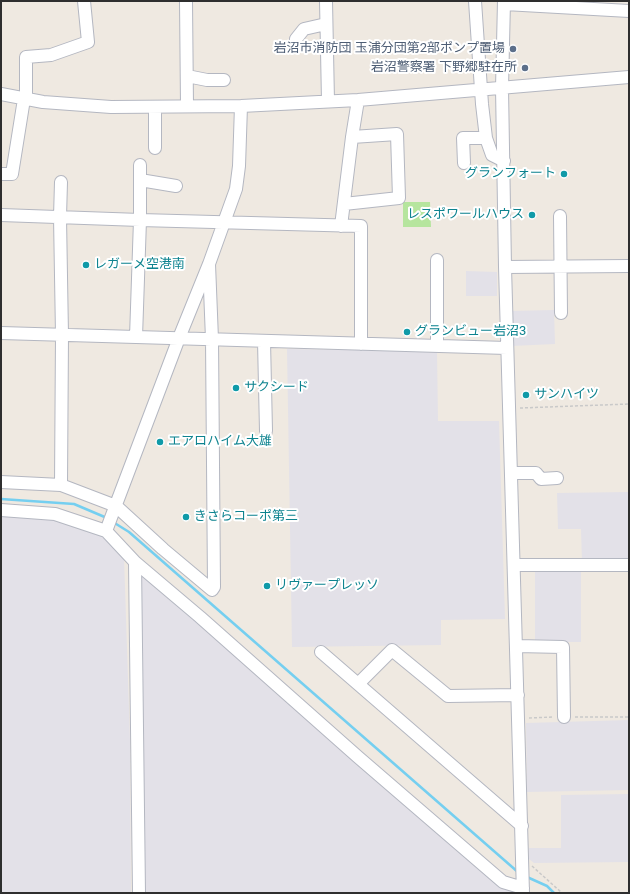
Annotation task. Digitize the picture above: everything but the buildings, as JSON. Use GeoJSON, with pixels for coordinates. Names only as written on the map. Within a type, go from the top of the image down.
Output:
{"type":"FeatureCollection","features":[{"type":"Feature","properties":{"kind":"street"},"geometry":{"type":"LineString","coordinates":[[1,174],[12,174],[25,99],[26,57],[51,54],[88,42],[84,1]]}},
{"type":"Feature","properties":{"kind":"street"},"geometry":{"type":"LineString","coordinates":[[186,1],[187,106]]}},
{"type":"Feature","properties":{"kind":"street"},"geometry":{"type":"LineString","coordinates":[[326,1],[328,101]]}},
{"type":"Feature","properties":{"kind":"street"},"geometry":{"type":"LineString","coordinates":[[475,1],[486,138],[492,155],[504,161]]}},
{"type":"Feature","properties":{"kind":"street"},"geometry":{"type":"LineString","coordinates":[[1,510],[55,514],[106,531],[135,562],[503,882],[523,889],[505,267],[502,88],[504,2],[629,11]]}},
{"type":"Feature","properties":{"kind":"street"},"geometry":{"type":"LineString","coordinates":[[296,39],[304,30],[326,24]]}},
{"type":"Feature","properties":{"kind":"street"},"geometry":{"type":"LineString","coordinates":[[187,76],[207,80],[224,80]]}},
{"type":"Feature","properties":{"kind":"street"},"geometry":{"type":"LineString","coordinates":[[1,96],[43,102],[111,107],[240,106],[358,100],[629,77]]}},
{"type":"Feature","properties":{"kind":"street"},"geometry":{"type":"LineString","coordinates":[[341,226],[358,100]]}},
{"type":"Feature","properties":{"kind":"street"},"geometry":{"type":"LineString","coordinates":[[106,531],[236,190],[239,166],[240,106]]}},
{"type":"Feature","properties":{"kind":"street"},"geometry":{"type":"LineString","coordinates":[[155,107],[155,148]]}},
{"type":"Feature","properties":{"kind":"street"},"geometry":{"type":"LineString","coordinates":[[344,204],[400,198],[397,134],[352,137]]}},
{"type":"Feature","properties":{"kind":"street"},"geometry":{"type":"LineString","coordinates":[[464,163],[463,138],[486,138]]}},
{"type":"Feature","properties":{"kind":"street"},"geometry":{"type":"LineString","coordinates":[[136,337],[140,220],[140,165]]}},
{"type":"Feature","properties":{"kind":"street"},"geometry":{"type":"LineString","coordinates":[[140,180],[176,186]]}},
{"type":"Feature","properties":{"kind":"street"},"geometry":{"type":"LineString","coordinates":[[61,182],[61,485]]}},
{"type":"Feature","properties":{"kind":"street"},"geometry":{"type":"LineString","coordinates":[[1,215],[361,226],[361,344]]}},
{"type":"Feature","properties":{"kind":"street"},"geometry":{"type":"LineString","coordinates":[[560,216],[561,313]]}},
{"type":"Feature","properties":{"kind":"street"},"geometry":{"type":"LineString","coordinates":[[437,260],[437,346]]}},
{"type":"Feature","properties":{"kind":"street"},"geometry":{"type":"LineString","coordinates":[[1,482],[61,485],[114,508],[212,590],[214,587],[212,339],[209,264]]}},
{"type":"Feature","properties":{"kind":"street"},"geometry":{"type":"LineString","coordinates":[[505,267],[629,266]]}},
{"type":"Feature","properties":{"kind":"street"},"geometry":{"type":"LineString","coordinates":[[1,333],[507,348]]}},
{"type":"Feature","properties":{"kind":"street"},"geometry":{"type":"LineString","coordinates":[[264,340],[266,431]]}},
{"type":"Feature","properties":{"kind":"street"},"geometry":{"type":"LineString","coordinates":[[511,474],[536,473],[541,479],[557,478]]}},
{"type":"Feature","properties":{"kind":"street"},"geometry":{"type":"LineString","coordinates":[[135,562],[139,893]]}},
{"type":"Feature","properties":{"kind":"street"},"geometry":{"type":"LineString","coordinates":[[514,565],[629,565]]}},
{"type":"Feature","properties":{"kind":"street"},"geometry":{"type":"LineString","coordinates":[[516,646],[563,647],[564,717]]}},
{"type":"Feature","properties":{"kind":"street"},"geometry":{"type":"LineString","coordinates":[[358,684],[392,650],[448,696],[518,695]]}},
{"type":"Feature","properties":{"kind":"street"},"geometry":{"type":"LineString","coordinates":[[321,652],[522,826]]}},
{"type":"Feature","properties":{"kind":"path"},"geometry":{"type":"LineString","coordinates":[[510,409],[629,404]]}},
{"type":"Feature","properties":{"kind":"path"},"geometry":{"type":"LineString","coordinates":[[523,860],[562,893]]}},
{"type":"Feature","properties":{"kind":"shaded area"},"geometry":{"type":"Polygon","coordinates":[[[466,271],[497,272],[497,296],[466,296],[466,271]]]}},
{"type":"Feature","properties":{"kind":"shaded area"},"geometry":{"type":"Polygon","coordinates":[[[554,310],[555,344],[511,346],[510,311],[554,310]]]}},
{"type":"Feature","properties":{"kind":"shaded area"},"geometry":{"type":"Polygon","coordinates":[[[287,349],[437,351],[438,421],[499,421],[505,619],[441,620],[441,645],[292,647],[287,349]]]}},
{"type":"Feature","properties":{"kind":"shaded area"},"geometry":{"type":"Polygon","coordinates":[[[629,492],[629,563],[582,563],[581,529],[558,529],[557,493],[629,492]]]}},
{"type":"Feature","properties":{"kind":"shaded area"},"geometry":{"type":"Polygon","coordinates":[[[1,515],[54,518],[98,534],[116,545],[124,557],[130,740],[131,893],[1,893],[1,515]]]}},
{"type":"Feature","properties":{"kind":"shaded area"},"geometry":{"type":"Polygon","coordinates":[[[535,569],[581,569],[581,642],[535,642],[535,569]]]}},
{"type":"Feature","properties":{"kind":"shaded area"},"geometry":{"type":"Polygon","coordinates":[[[140,570],[496,884],[515,890],[515,893],[145,893],[140,570]]]}},
{"type":"Feature","properties":{"kind":"shaded area"},"geometry":{"type":"Polygon","coordinates":[[[629,720],[629,790],[527,792],[526,723],[629,720]]]}},
{"type":"Feature","properties":{"kind":"shaded area"},"geometry":{"type":"Polygon","coordinates":[[[629,794],[629,862],[534,863],[529,859],[529,848],[561,848],[561,795],[629,794]]]}},
{"type":"Feature","properties":{"kind":"green space"},"geometry":{"type":"Polygon","coordinates":[[[403,202],[430,202],[431,227],[403,227],[403,202]]]}},
{"type":"Feature","properties":{"kind":"waterway"},"geometry":{"type":"LineString","coordinates":[[1,499],[74,504],[107,518]]}},
{"type":"Feature","properties":{"kind":"waterway"},"geometry":{"type":"LineString","coordinates":[[113,522],[129,532],[519,873]]}},
{"type":"Feature","properties":{"kind":"waterway"},"geometry":{"type":"LineString","coordinates":[[527,877],[547,886],[554,893]]}},
{"type":"Feature","properties":{"kind":"place","name":"岩沼市消防団 玉浦分団第2部ポンプ置場"},"geometry":{"type":"Point","coordinates":[513,49]}},
{"type":"Feature","properties":{"kind":"place","name":"岩沼警察署 下野郷駐在所"},"geometry":{"type":"Point","coordinates":[525,68]}},
{"type":"Feature","properties":{"kind":"place","name":"グランフォート"},"geometry":{"type":"Point","coordinates":[564,174]}},
{"type":"Feature","properties":{"kind":"place","name":"レスポワールハウス"},"geometry":{"type":"Point","coordinates":[532,215]}},
{"type":"Feature","properties":{"kind":"place","name":"レガーメ空港南"},"geometry":{"type":"Point","coordinates":[86,265]}},
{"type":"Feature","properties":{"kind":"place","name":"グランビュー岩沼3"},"geometry":{"type":"Point","coordinates":[407,332]}},
{"type":"Feature","properties":{"kind":"place","name":"サクシード"},"geometry":{"type":"Point","coordinates":[236,388]}},
{"type":"Feature","properties":{"kind":"place","name":"サンハイツ"},"geometry":{"type":"Point","coordinates":[526,395]}},
{"type":"Feature","properties":{"kind":"place","name":"エアロハイム大雄"},"geometry":{"type":"Point","coordinates":[160,442]}},
{"type":"Feature","properties":{"kind":"place","name":"きさらコーポ第三"},"geometry":{"type":"Point","coordinates":[186,517]}},
{"type":"Feature","properties":{"kind":"place","name":"リヴァープレッソ"},"geometry":{"type":"Point","coordinates":[267,586]}}]}
